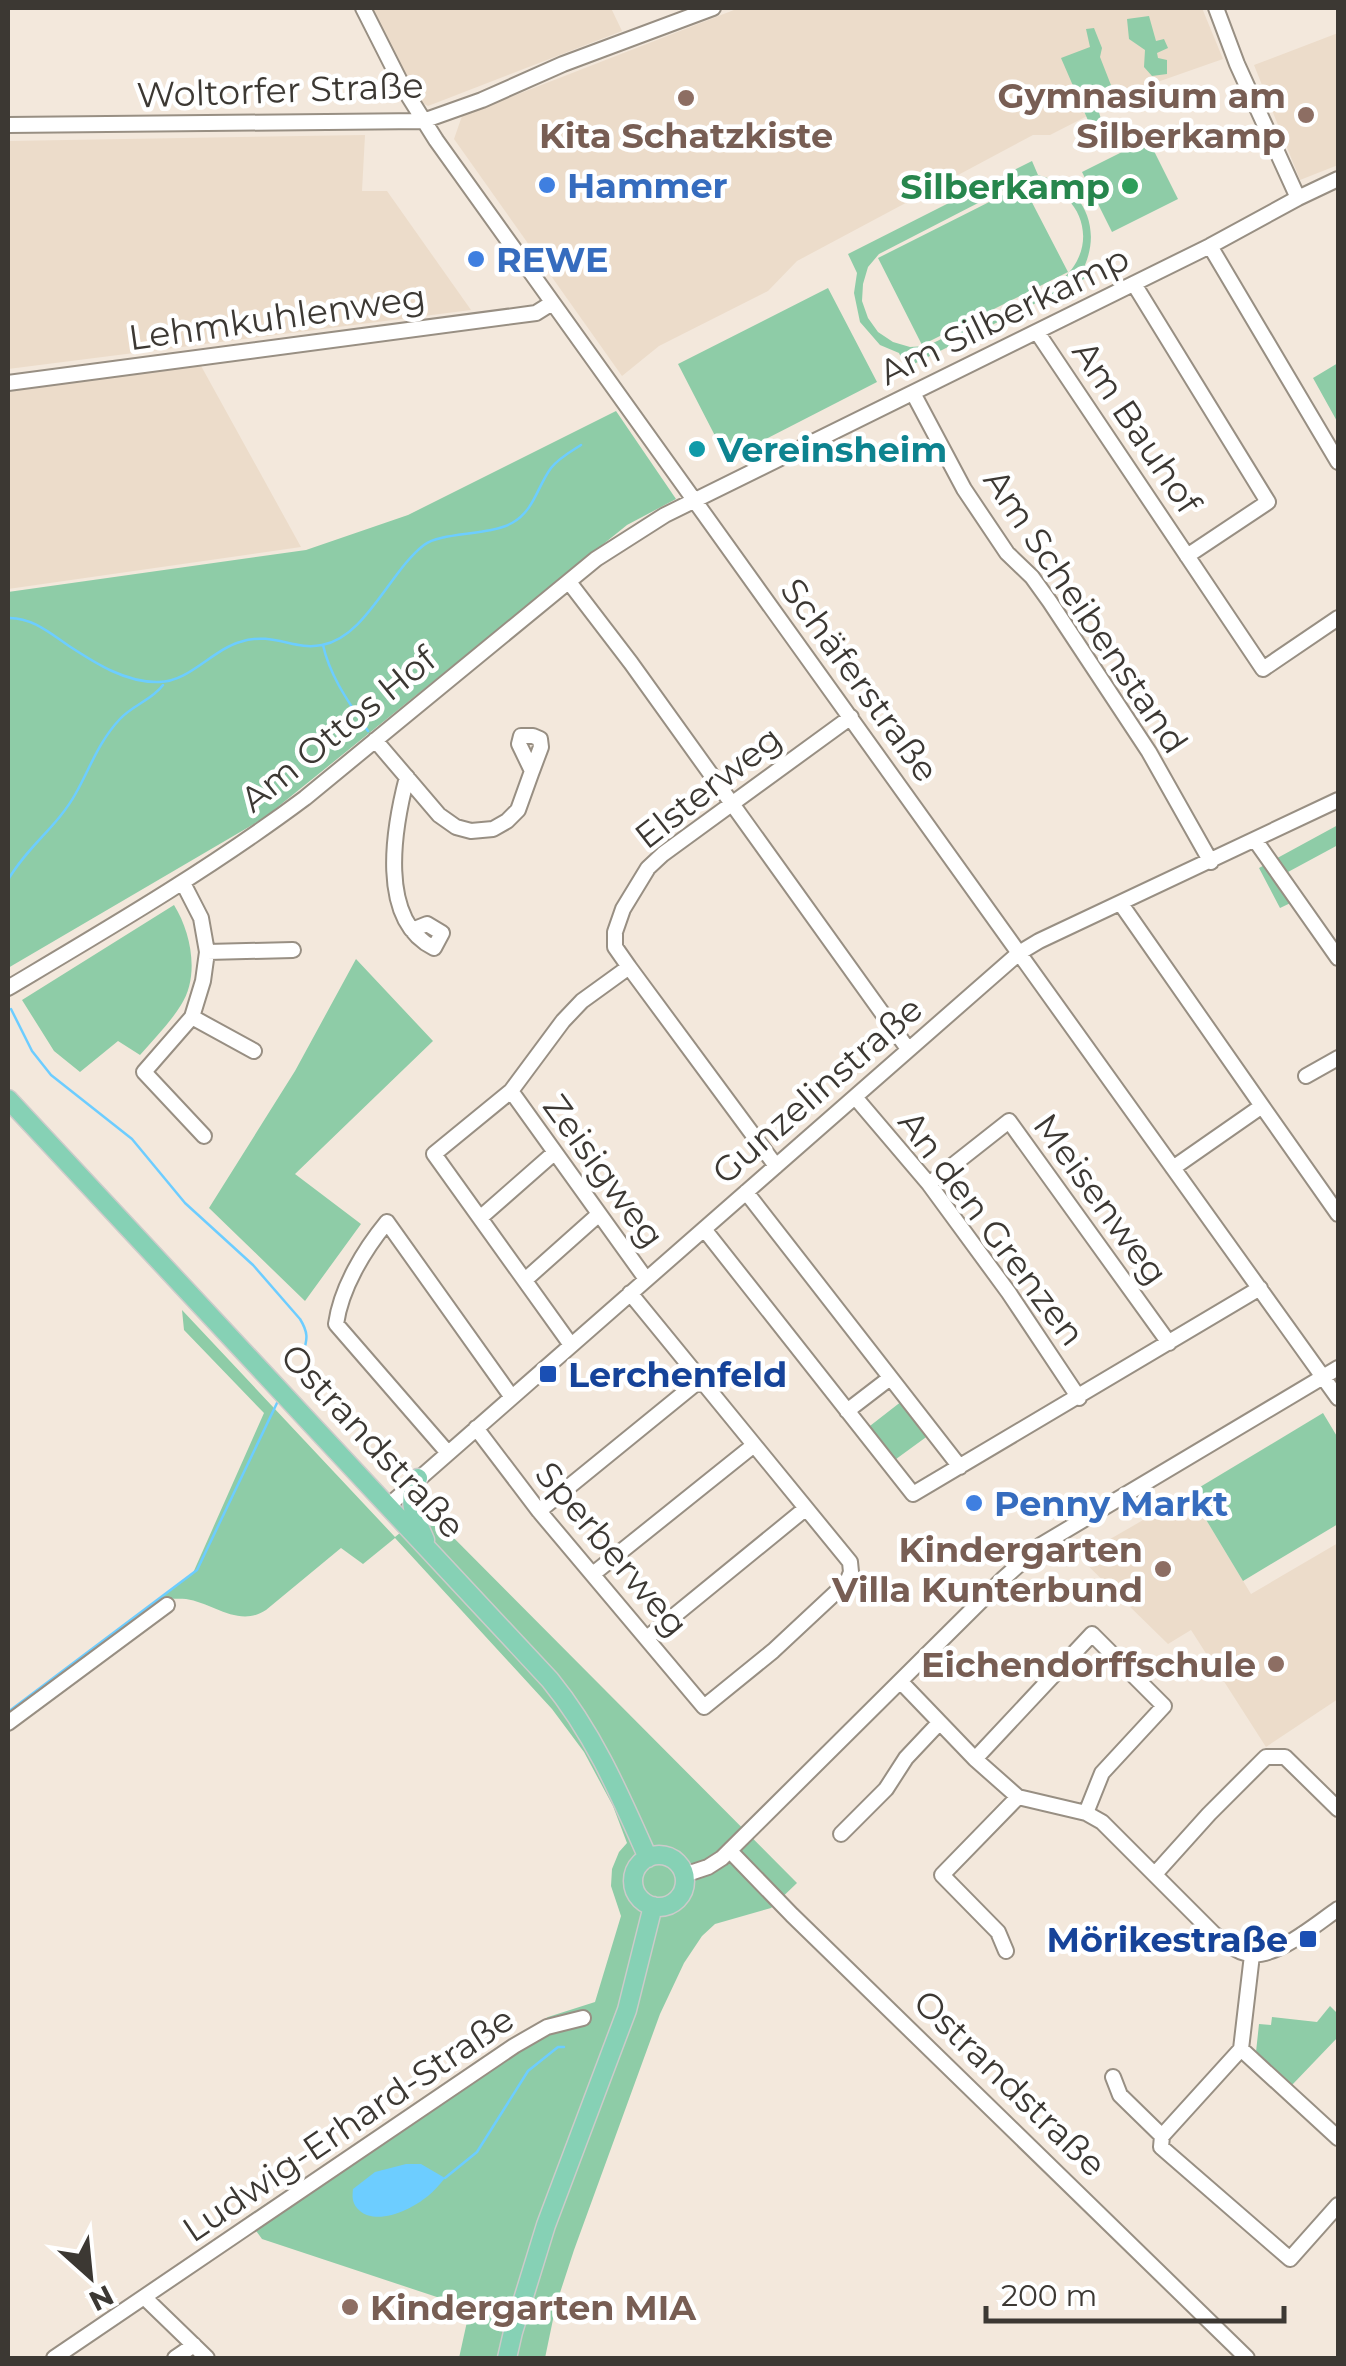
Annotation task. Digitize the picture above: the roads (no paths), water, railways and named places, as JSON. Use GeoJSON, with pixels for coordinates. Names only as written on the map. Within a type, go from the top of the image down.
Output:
{"type":"FeatureCollection","features":[{"type":"Feature","properties":{"kind":"main road","name":"Ostrandstraße"},"geometry":{"type":"LineString","coordinates":[[8,1099],[550,1680],[578,1716],[606,1764],[648,1858]]}},
{"type":"Feature","properties":{"kind":"main road"},"geometry":{"type":"LineString","coordinates":[[418,1478],[411,1502],[429,1549]]}},
{"type":"Feature","properties":{"kind":"main road"},"geometry":{"type":"LineString","coordinates":[[659,1855],[679,1864],[684,1874],[679,1896],[665,1906],[653,1906],[640,1898],[633,1884],[636,1868],[659,1855]]}},
{"type":"Feature","properties":{"kind":"main road"},"geometry":{"type":"LineString","coordinates":[[507,2358],[551,2211],[627,2010],[653,1906]]}},
{"type":"Feature","properties":{"kind":"street","name":"Schäferstraße"},"geometry":{"type":"LineString","coordinates":[[363,8],[423,120],[1338,1398]]}},
{"type":"Feature","properties":{"kind":"street","name":"Woltorfer Straße"},"geometry":{"type":"LineString","coordinates":[[8,126],[423,120],[713,8]]}},
{"type":"Feature","properties":{"kind":"street"},"geometry":{"type":"LineString","coordinates":[[1216,8],[1298,198]]}},
{"type":"Feature","properties":{"kind":"street","name":"Am Silberkamp"},"geometry":{"type":"LineString","coordinates":[[694,501],[1338,180]]}},
{"type":"Feature","properties":{"kind":"street"},"geometry":{"type":"LineString","coordinates":[[1210,246],[1338,462]]}},
{"type":"Feature","properties":{"kind":"street","name":"Am Bauhof"},"geometry":{"type":"LineString","coordinates":[[1134,284],[1268,502],[1187,556]]}},
{"type":"Feature","properties":{"kind":"street","name":"Lehmkuhlenweg"},"geometry":{"type":"LineString","coordinates":[[8,384],[536,313],[552,303]]}},
{"type":"Feature","properties":{"kind":"street","name":"Am Bauhof"},"geometry":{"type":"LineString","coordinates":[[1037,332],[1263,668],[1338,618]]}},
{"type":"Feature","properties":{"kind":"street","name":"Am Scheibenstand"},"geometry":{"type":"LineString","coordinates":[[913,393],[964,489],[1007,553],[1050,602],[1149,752],[1211,862]]}},
{"type":"Feature","properties":{"kind":"street","name":"Am Ottos Hof"},"geometry":{"type":"LineString","coordinates":[[8,988],[183,883],[276,820],[626,538],[694,501]]}},
{"type":"Feature","properties":{"kind":"street"},"geometry":{"type":"LineString","coordinates":[[569,582],[632,662],[908,1049]]}},
{"type":"Feature","properties":{"kind":"street","name":"Elsterweg"},"geometry":{"type":"LineString","coordinates":[[776,1166],[629,967],[616,947],[615,932],[636,885],[663,854],[850,717]]}},
{"type":"Feature","properties":{"kind":"street"},"geometry":{"type":"LineString","coordinates":[[374,740],[446,822],[472,831],[493,829],[508,821],[518,810],[532,771]]}},
{"type":"Feature","properties":{"kind":"street"},"geometry":{"type":"LineString","coordinates":[[407,778],[394,841],[395,881],[399,904],[412,930]]}},
{"type":"Feature","properties":{"kind":"street","name":"Gunzelinstraße"},"geometry":{"type":"LineString","coordinates":[[388,1506],[1019,953],[1338,800]]}},
{"type":"Feature","properties":{"kind":"street"},"geometry":{"type":"LineString","coordinates":[[1255,840],[1338,958]]}},
{"type":"Feature","properties":{"kind":"street"},"geometry":{"type":"LineString","coordinates":[[183,883],[201,918],[207,952],[203,981],[192,1017],[144,1072],[204,1136]]}},
{"type":"Feature","properties":{"kind":"street"},"geometry":{"type":"LineString","coordinates":[[1121,904],[1338,1214]]}},
{"type":"Feature","properties":{"kind":"street"},"geometry":{"type":"LineString","coordinates":[[207,952],[294,950]]}},
{"type":"Feature","properties":{"kind":"street","name":"Zeisigweg"},"geometry":{"type":"LineString","coordinates":[[629,967],[582,1001],[510,1091],[646,1279]]}},
{"type":"Feature","properties":{"kind":"street"},"geometry":{"type":"LineString","coordinates":[[192,1017],[254,1051]]}},
{"type":"Feature","properties":{"kind":"street"},"geometry":{"type":"LineString","coordinates":[[1306,1076],[1338,1058]]}},
{"type":"Feature","properties":{"kind":"street"},"geometry":{"type":"LineString","coordinates":[[510,1091],[434,1154],[571,1345]]}},
{"type":"Feature","properties":{"kind":"street","name":"An den Grenzen"},"geometry":{"type":"LineString","coordinates":[[854,1097],[929,1184],[1009,1293],[1078,1398]]}},
{"type":"Feature","properties":{"kind":"street"},"geometry":{"type":"LineString","coordinates":[[1173,1168],[1262,1106]]}},
{"type":"Feature","properties":{"kind":"street","name":"Meisenweg"},"geometry":{"type":"LineString","coordinates":[[929,1184],[1009,1121],[1169,1343]]}},
{"type":"Feature","properties":{"kind":"street"},"geometry":{"type":"LineString","coordinates":[[480,1218],[554,1153]]}},
{"type":"Feature","properties":{"kind":"street"},"geometry":{"type":"LineString","coordinates":[[746,1192],[960,1467]]}},
{"type":"Feature","properties":{"kind":"street"},"geometry":{"type":"LineString","coordinates":[[525,1280],[598,1215]]}},
{"type":"Feature","properties":{"kind":"street"},"geometry":{"type":"LineString","coordinates":[[448,1453],[336,1324],[338,1306],[354,1272],[387,1222],[511,1396]]}},
{"type":"Feature","properties":{"kind":"street"},"geometry":{"type":"LineString","coordinates":[[704,1228],[913,1494],[1260,1288]]}},
{"type":"Feature","properties":{"kind":"street"},"geometry":{"type":"LineString","coordinates":[[630,1293],[805,1509],[647,1638]]}},
{"type":"Feature","properties":{"kind":"street"},"geometry":{"type":"LineString","coordinates":[[684,1874],[708,1868],[730,1851],[1041,1545],[1338,1368]]}},
{"type":"Feature","properties":{"kind":"street"},"geometry":{"type":"LineString","coordinates":[[847,1411],[890,1378]]}},
{"type":"Feature","properties":{"kind":"street"},"geometry":{"type":"LineString","coordinates":[[540,1511],[700,1380]]}},
{"type":"Feature","properties":{"kind":"street","name":"Sperberweg"},"geometry":{"type":"LineString","coordinates":[[476,1428],[704,1707],[847,1582],[850,1562],[805,1509]]}},
{"type":"Feature","properties":{"kind":"street"},"geometry":{"type":"LineString","coordinates":[[594,1574],[754,1445]]}},
{"type":"Feature","properties":{"kind":"street"},"geometry":{"type":"LineString","coordinates":[[8,1723],[167,1604]]}},
{"type":"Feature","properties":{"kind":"street"},"geometry":{"type":"LineString","coordinates":[[975,1759],[1092,1634],[1164,1706],[1102,1773],[1086,1813]]}},
{"type":"Feature","properties":{"kind":"street"},"geometry":{"type":"LineString","coordinates":[[900,1682],[1018,1797],[1086,1813],[1102,1822],[1214,1934],[1233,1948],[1252,1955],[1285,1945],[1338,1909]]}},
{"type":"Feature","properties":{"kind":"street"},"geometry":{"type":"LineString","coordinates":[[841,1834],[886,1789],[906,1758],[939,1722]]}},
{"type":"Feature","properties":{"kind":"street"},"geometry":{"type":"LineString","coordinates":[[1156,1874],[1266,1758],[1285,1757],[1338,1809]]}},
{"type":"Feature","properties":{"kind":"street"},"geometry":{"type":"LineString","coordinates":[[1006,1951],[998,1932],[942,1875],[1018,1797]]}},
{"type":"Feature","properties":{"kind":"street","name":"Ostrandstraße"},"geometry":{"type":"LineString","coordinates":[[730,1851],[1247,2358]]}},
{"type":"Feature","properties":{"kind":"street"},"geometry":{"type":"LineString","coordinates":[[1252,1955],[1241,2049],[1162,2136],[1160,2146],[1290,2259],[1338,2205]]}},
{"type":"Feature","properties":{"kind":"street","name":"Ludwig-Erhard-Straße"},"geometry":{"type":"LineString","coordinates":[[54,2358],[514,2046],[547,2027],[583,2018]]}},
{"type":"Feature","properties":{"kind":"street"},"geometry":{"type":"LineString","coordinates":[[1241,2049],[1338,2138]]}},
{"type":"Feature","properties":{"kind":"street"},"geometry":{"type":"LineString","coordinates":[[1113,2077],[1120,2096],[1162,2136]]}},
{"type":"Feature","properties":{"kind":"street"},"geometry":{"type":"LineString","coordinates":[[144,2297],[207,2358]]}},
{"type":"Feature","properties":{"kind":"street"},"geometry":{"type":"LineString","coordinates":[[175,2358],[194,2346]]}},
{"type":"Feature","properties":{"kind":"water"},"geometry":{"type":"Polygon","coordinates":[[[421,2164],[445,2178],[421,2201],[395,2214],[376,2217],[357,2208],[353,2189],[375,2172],[421,2164]]]}},
{"type":"Feature","properties":{"kind":"waterway"},"geometry":{"type":"LineString","coordinates":[[8,618],[32,623],[100,665],[123,676],[147,681],[170,681],[230,646],[252,639],[322,645],[352,630],[424,545],[502,527],[519,518],[551,468],[581,445]]}},
{"type":"Feature","properties":{"kind":"waterway"},"geometry":{"type":"LineString","coordinates":[[323,645],[336,679],[368,731]]}},
{"type":"Feature","properties":{"kind":"waterway"},"geometry":{"type":"LineString","coordinates":[[8,880],[69,805],[113,727],[163,685]]}},
{"type":"Feature","properties":{"kind":"waterway"},"geometry":{"type":"LineString","coordinates":[[11,1009],[32,1051],[51,1075],[132,1139],[185,1203],[253,1265],[300,1319],[306,1336],[303,1352]]}},
{"type":"Feature","properties":{"kind":"waterway"},"geometry":{"type":"LineString","coordinates":[[8,1712],[197,1570],[277,1403]]}},
{"type":"Feature","properties":{"kind":"waterway"},"geometry":{"type":"LineString","coordinates":[[445,2178],[477,2152],[528,2071],[558,2047],[564,2047]]}},
{"type":"Feature","properties":{"kind":"place","name":"Kita Schatzkiste"},"geometry":{"type":"Point","coordinates":[686,98]}},
{"type":"Feature","properties":{"kind":"place","name":"Gymnasium am Silberkamp"},"geometry":{"type":"Point","coordinates":[1306,115]}},
{"type":"Feature","properties":{"kind":"place","name":"Hammer"},"geometry":{"type":"Point","coordinates":[547,185]}},
{"type":"Feature","properties":{"kind":"place","name":"Silberkamp"},"geometry":{"type":"Point","coordinates":[1130,186]}},
{"type":"Feature","properties":{"kind":"place","name":"REWE"},"geometry":{"type":"Point","coordinates":[476,259]}},
{"type":"Feature","properties":{"kind":"place","name":"Vereinsheim"},"geometry":{"type":"Point","coordinates":[697,449]}},
{"type":"Feature","properties":{"kind":"place","name":"Lerchenfeld"},"geometry":{"type":"Point","coordinates":[548,1374]}},
{"type":"Feature","properties":{"kind":"place","name":"Penny Markt"},"geometry":{"type":"Point","coordinates":[974,1503]}},
{"type":"Feature","properties":{"kind":"place","name":"Kindergarten Villa Kunterbund"},"geometry":{"type":"Point","coordinates":[1163,1569]}},
{"type":"Feature","properties":{"kind":"place","name":"Eichendorffschule"},"geometry":{"type":"Point","coordinates":[1276,1664]}},
{"type":"Feature","properties":{"kind":"place","name":"Mörikestraße"},"geometry":{"type":"Point","coordinates":[1308,1939]}},
{"type":"Feature","properties":{"kind":"place","name":"Kindergarten MIA"},"geometry":{"type":"Point","coordinates":[350,2307]}}]}
